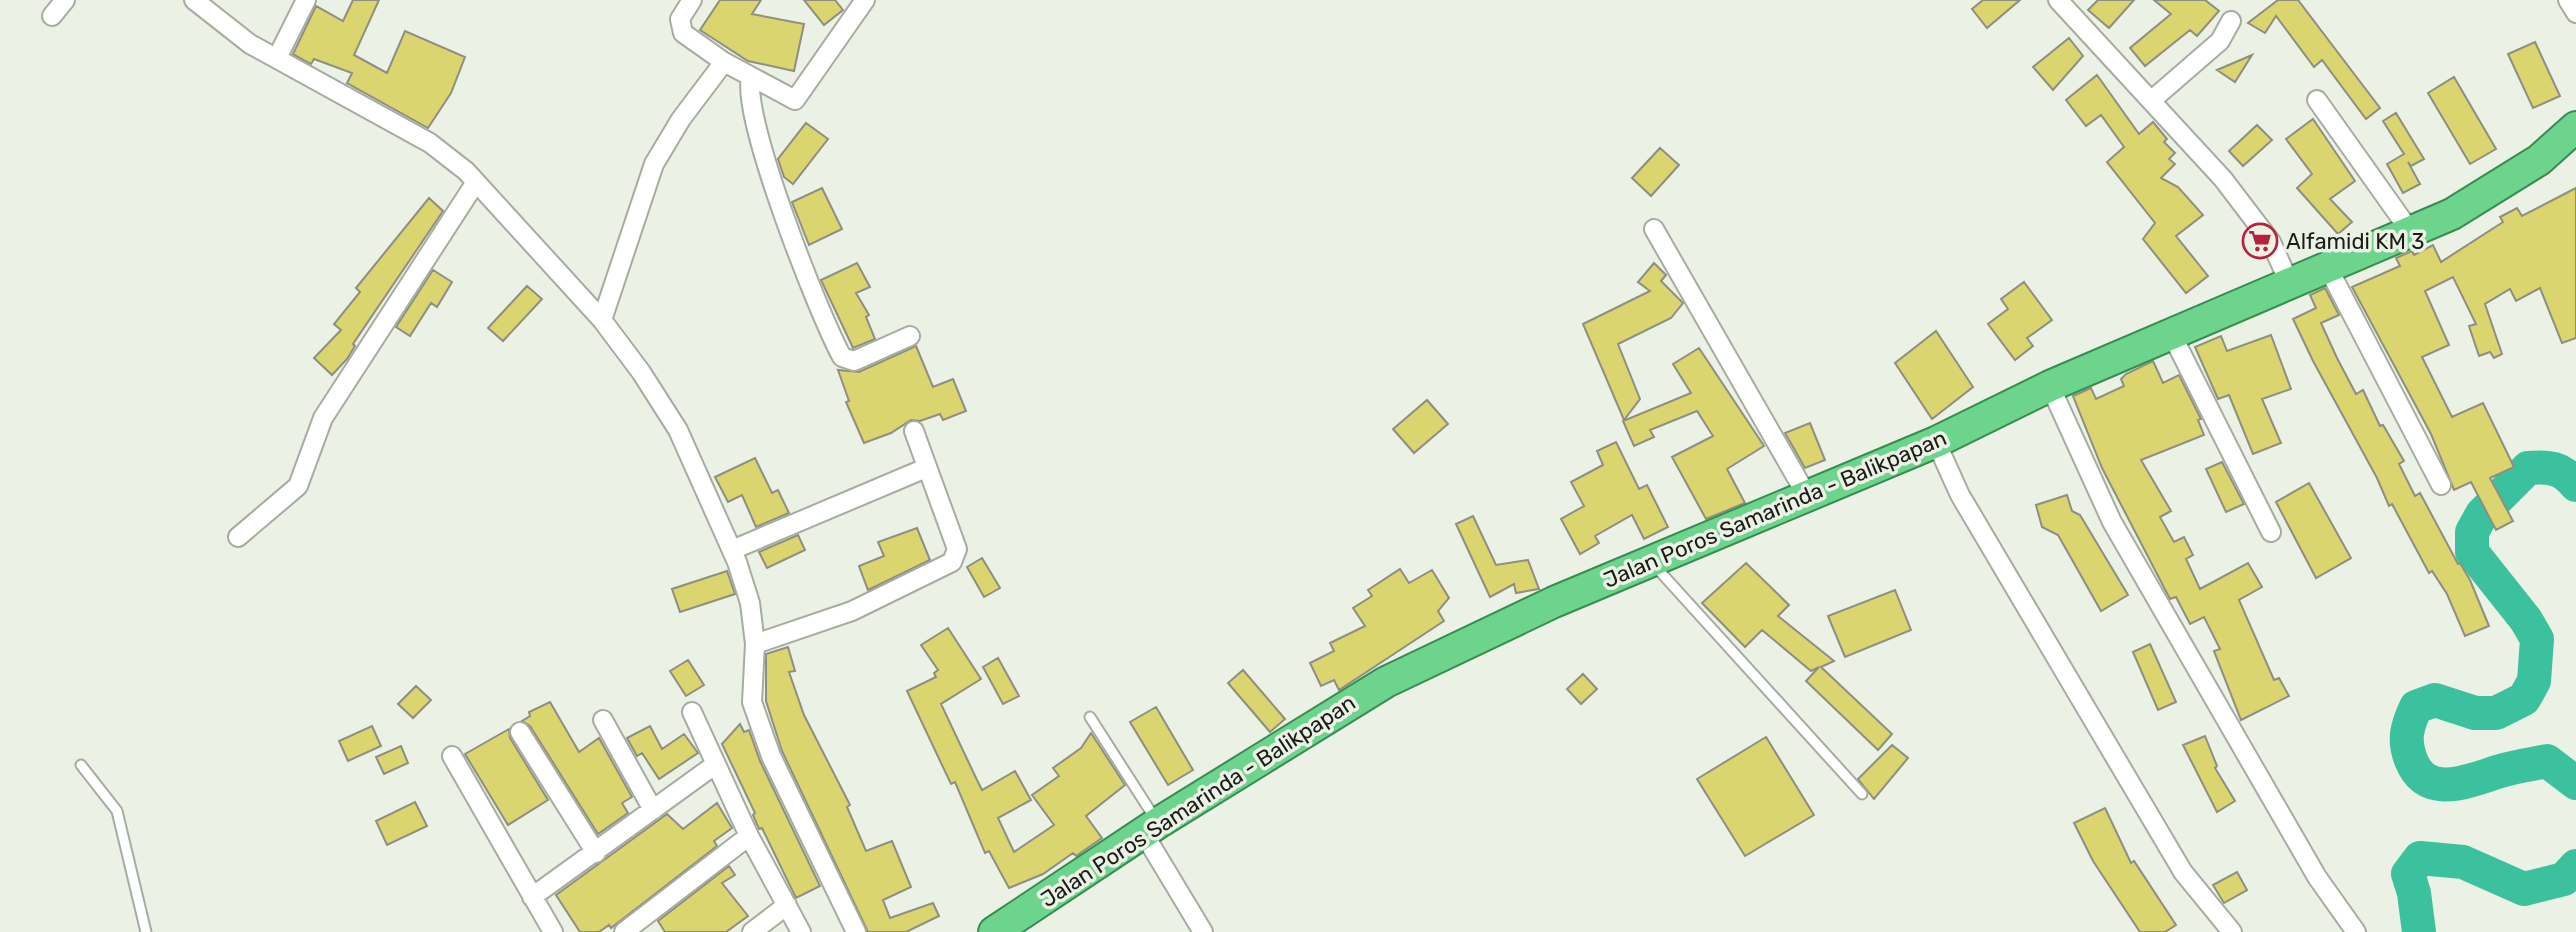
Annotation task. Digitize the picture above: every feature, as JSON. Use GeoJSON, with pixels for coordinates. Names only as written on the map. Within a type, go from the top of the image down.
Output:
{"type":"FeatureCollection","features":[{"type":"Feature","properties":{"kind":"highway","name":"Jalan Poros Samarinda - Balikpapan"},"geometry":{"type":"LineString","coordinates":[[994,932],[1151,828],[1386,682],[1554,602],[1936,442],[2050,386],[2452,214],[2539,160],[2576,127]]}},
{"type":"Feature","properties":{"kind":"street"},"geometry":{"type":"LineString","coordinates":[[52,16],[65,0]]}},
{"type":"Feature","properties":{"kind":"street"},"geometry":{"type":"LineString","coordinates":[[194,0],[250,44],[430,143],[476,182],[602,320],[678,430],[732,550],[750,603],[755,644],[752,702],[771,756],[856,932]]}},
{"type":"Feature","properties":{"kind":"street"},"geometry":{"type":"LineString","coordinates":[[277,58],[306,0]]}},
{"type":"Feature","properties":{"kind":"street"},"geometry":{"type":"LineString","coordinates":[[692,0],[680,19],[683,33],[724,62],[784,97],[798,98],[865,0]]}},
{"type":"Feature","properties":{"kind":"street"},"geometry":{"type":"LineString","coordinates":[[2058,0],[2153,99],[2223,179],[2271,242],[2289,282]]}},
{"type":"Feature","properties":{"kind":"street"},"geometry":{"type":"LineString","coordinates":[[2568,0],[2576,13]]}},
{"type":"Feature","properties":{"kind":"street"},"geometry":{"type":"LineString","coordinates":[[2153,99],[2220,41],[2231,21]]}},
{"type":"Feature","properties":{"kind":"street"},"geometry":{"type":"LineString","coordinates":[[602,320],[654,164],[681,119],[724,62]]}},
{"type":"Feature","properties":{"kind":"street"},"geometry":{"type":"LineString","coordinates":[[751,78],[750,94],[774,186],[842,357],[854,361],[910,336]]}},
{"type":"Feature","properties":{"kind":"street"},"geometry":{"type":"LineString","coordinates":[[2317,100],[2410,231]]}},
{"type":"Feature","properties":{"kind":"street"},"geometry":{"type":"LineString","coordinates":[[238,537],[298,486],[323,418],[476,182]]}},
{"type":"Feature","properties":{"kind":"street"},"geometry":{"type":"LineString","coordinates":[[1654,229],[1806,494]]}},
{"type":"Feature","properties":{"kind":"street"},"geometry":{"type":"LineString","coordinates":[[2327,266],[2441,485]]}},
{"type":"Feature","properties":{"kind":"street"},"geometry":{"type":"LineString","coordinates":[[2171,333],[2271,532]]}},
{"type":"Feature","properties":{"kind":"street"},"geometry":{"type":"LineString","coordinates":[[2050,386],[2112,522],[2317,877],[2356,932]]}},
{"type":"Feature","properties":{"kind":"street"},"geometry":{"type":"LineString","coordinates":[[755,644],[852,611],[952,562],[957,549],[914,431]]}},
{"type":"Feature","properties":{"kind":"street"},"geometry":{"type":"LineString","coordinates":[[1936,442],[1960,495],[2183,872],[2232,932]]}},
{"type":"Feature","properties":{"kind":"street"},"geometry":{"type":"LineString","coordinates":[[732,550],[926,468]]}},
{"type":"Feature","properties":{"kind":"street"},"geometry":{"type":"LineString","coordinates":[[692,712],[749,836],[801,932]]}},
{"type":"Feature","properties":{"kind":"street"},"geometry":{"type":"LineString","coordinates":[[603,720],[653,810]]}},
{"type":"Feature","properties":{"kind":"street"},"geometry":{"type":"LineString","coordinates":[[520,732],[596,853]]}},
{"type":"Feature","properties":{"kind":"street"},"geometry":{"type":"LineString","coordinates":[[452,756],[553,932]]}},
{"type":"Feature","properties":{"kind":"street"},"geometry":{"type":"LineString","coordinates":[[532,897],[716,764]]}},
{"type":"Feature","properties":{"kind":"street"},"geometry":{"type":"LineString","coordinates":[[1151,828],[1203,932]]}},
{"type":"Feature","properties":{"kind":"street"},"geometry":{"type":"LineString","coordinates":[[624,932],[749,836]]}},
{"type":"Feature","properties":{"kind":"street"},"geometry":{"type":"LineString","coordinates":[[752,932],[787,905]]}},
{"type":"Feature","properties":{"kind":"street"},"geometry":{"type":"LineString","coordinates":[[647,917],[660,932]]}},
{"type":"Feature","properties":{"kind":"lane"},"geometry":{"type":"LineString","coordinates":[[1651,563],[1862,794]]}},
{"type":"Feature","properties":{"kind":"lane"},"geometry":{"type":"LineString","coordinates":[[1090,717],[1151,828]]}},
{"type":"Feature","properties":{"kind":"lane"},"geometry":{"type":"LineString","coordinates":[[81,765],[117,811],[146,932]]}},
{"type":"Feature","properties":{"kind":"building"},"geometry":{"type":"Polygon","coordinates":[[[353,0],[379,0],[354,55],[387,73],[405,31],[465,57],[451,93],[428,128],[347,83],[352,73],[314,59],[311,64],[293,54],[316,6],[343,21],[353,0]]]}},
{"type":"Feature","properties":{"kind":"building"},"geometry":{"type":"Polygon","coordinates":[[[720,0],[761,0],[752,14],[804,24],[794,71],[748,61],[700,30],[720,0]]]}},
{"type":"Feature","properties":{"kind":"building"},"geometry":{"type":"Polygon","coordinates":[[[804,0],[835,0],[843,10],[824,25],[804,0]]]}},
{"type":"Feature","properties":{"kind":"building"},"geometry":{"type":"Polygon","coordinates":[[[1983,0],[2020,0],[1987,28],[1972,9],[1983,0]]]}},
{"type":"Feature","properties":{"kind":"building"},"geometry":{"type":"Polygon","coordinates":[[[2098,0],[2134,0],[2109,28],[2088,10],[2098,0]]]}},
{"type":"Feature","properties":{"kind":"building"},"geometry":{"type":"Polygon","coordinates":[[[2154,0],[2205,0],[2219,11],[2197,36],[2190,30],[2145,66],[2130,48],[2171,14],[2154,0]]]}},
{"type":"Feature","properties":{"kind":"building"},"geometry":{"type":"Polygon","coordinates":[[[2278,0],[2298,0],[2380,108],[2366,119],[2322,60],[2314,67],[2276,16],[2265,33],[2248,23],[2278,0]]]}},
{"type":"Feature","properties":{"kind":"building"},"geometry":{"type":"Polygon","coordinates":[[[2069,38],[2083,56],[2053,90],[2033,67],[2069,38]]]}},
{"type":"Feature","properties":{"kind":"building"},"geometry":{"type":"Polygon","coordinates":[[[2535,42],[2560,96],[2533,108],[2508,54],[2535,42]]]}},
{"type":"Feature","properties":{"kind":"building"},"geometry":{"type":"Polygon","coordinates":[[[2252,55],[2235,82],[2217,70],[2252,55]]]}},
{"type":"Feature","properties":{"kind":"building"},"geometry":{"type":"Polygon","coordinates":[[[2097,75],[2139,134],[2153,122],[2167,139],[2164,142],[2175,153],[2169,159],[2175,164],[2161,178],[2178,187],[2203,215],[2176,236],[2208,276],[2186,293],[2143,239],[2155,223],[2107,162],[2124,147],[2101,115],[2086,126],[2066,100],[2097,75]]]}},
{"type":"Feature","properties":{"kind":"building"},"geometry":{"type":"Polygon","coordinates":[[[2454,77],[2496,149],[2470,164],[2428,93],[2454,77]]]}},
{"type":"Feature","properties":{"kind":"building"},"geometry":{"type":"Polygon","coordinates":[[[2396,113],[2424,159],[2411,166],[2408,162],[2420,184],[2403,193],[2387,164],[2404,154],[2383,121],[2396,113]]]}},
{"type":"Feature","properties":{"kind":"building"},"geometry":{"type":"Polygon","coordinates":[[[2313,119],[2355,181],[2330,199],[2352,222],[2338,234],[2297,188],[2312,174],[2286,139],[2313,119]]]}},
{"type":"Feature","properties":{"kind":"building"},"geometry":{"type":"Polygon","coordinates":[[[806,123],[828,139],[793,184],[784,177],[778,159],[806,123]]]}},
{"type":"Feature","properties":{"kind":"building"},"geometry":{"type":"Polygon","coordinates":[[[2257,125],[2272,140],[2243,166],[2229,151],[2257,125]]]}},
{"type":"Feature","properties":{"kind":"building"},"geometry":{"type":"Polygon","coordinates":[[[1660,148],[1679,165],[1651,196],[1632,178],[1660,148]]]}},
{"type":"Feature","properties":{"kind":"building"},"geometry":{"type":"Polygon","coordinates":[[[822,188],[842,229],[809,245],[792,202],[822,188]]]}},
{"type":"Feature","properties":{"kind":"building"},"geometry":{"type":"Polygon","coordinates":[[[2576,188],[2576,338],[2562,343],[2540,288],[2516,301],[2510,289],[2485,304],[2502,354],[2494,358],[2490,352],[2479,356],[2469,326],[2476,324],[2453,277],[2425,291],[2449,345],[2422,357],[2452,417],[2483,403],[2514,467],[2490,478],[2513,521],[2496,530],[2471,482],[2454,490],[2431,434],[2352,287],[2400,266],[2396,258],[2412,251],[2414,255],[2433,245],[2441,262],[2503,222],[2500,217],[2517,208],[2522,216],[2576,188]]]}},
{"type":"Feature","properties":{"kind":"building"},"geometry":{"type":"Polygon","coordinates":[[[429,198],[443,211],[353,344],[355,346],[347,359],[332,375],[314,358],[341,330],[334,324],[360,292],[356,288],[429,198]]]}},
{"type":"Feature","properties":{"kind":"building"},"geometry":{"type":"Polygon","coordinates":[[[857,263],[870,287],[856,293],[869,315],[866,317],[875,339],[853,348],[821,280],[857,263]]]}},
{"type":"Feature","properties":{"kind":"building"},"geometry":{"type":"Polygon","coordinates":[[[1654,263],[1666,275],[1661,281],[1683,303],[1671,318],[1618,344],[1640,399],[1624,420],[1583,324],[1650,291],[1638,282],[1654,263]]]}},
{"type":"Feature","properties":{"kind":"building"},"geometry":{"type":"Polygon","coordinates":[[[433,270],[452,282],[437,307],[431,303],[410,336],[396,327],[433,270]]]}},
{"type":"Feature","properties":{"kind":"building"},"geometry":{"type":"Polygon","coordinates":[[[2024,282],[2052,320],[2027,338],[2033,346],[2015,360],[1988,324],[2008,309],[2001,299],[2024,282]]]}},
{"type":"Feature","properties":{"kind":"building"},"geometry":{"type":"Polygon","coordinates":[[[527,286],[542,299],[503,341],[488,328],[527,286]]]}},
{"type":"Feature","properties":{"kind":"building"},"geometry":{"type":"Polygon","coordinates":[[[2325,288],[2339,315],[2321,323],[2337,358],[2356,394],[2363,390],[2380,426],[2383,425],[2404,461],[2399,464],[2415,496],[2420,493],[2458,564],[2470,580],[2489,626],[2465,636],[2447,594],[2432,571],[2429,573],[2392,504],[2389,506],[2313,361],[2293,319],[2316,308],[2310,295],[2325,288]]]}},
{"type":"Feature","properties":{"kind":"building"},"geometry":{"type":"Polygon","coordinates":[[[1936,331],[1973,387],[1932,419],[1895,363],[1936,331]]]}},
{"type":"Feature","properties":{"kind":"building"},"geometry":{"type":"Polygon","coordinates":[[[2271,335],[2291,389],[2262,399],[2281,443],[2253,454],[2229,395],[2218,399],[2195,347],[2221,336],[2227,351],[2271,335]]]}},
{"type":"Feature","properties":{"kind":"building"},"geometry":{"type":"Polygon","coordinates":[[[916,346],[933,387],[953,379],[966,411],[943,420],[940,414],[920,421],[911,420],[891,433],[864,443],[846,402],[849,401],[838,370],[859,372],[916,346]]]}},
{"type":"Feature","properties":{"kind":"building"},"geometry":{"type":"Polygon","coordinates":[[[1699,348],[1764,446],[1727,469],[1745,503],[1706,519],[1672,457],[1713,436],[1697,411],[1650,430],[1654,437],[1634,446],[1623,421],[1691,393],[1673,364],[1699,348]]]}},
{"type":"Feature","properties":{"kind":"building"},"geometry":{"type":"Polygon","coordinates":[[[2153,361],[2163,383],[2179,375],[2201,419],[2198,420],[2204,435],[2141,460],[2171,511],[2160,517],[2174,542],[2184,537],[2193,555],[2186,559],[2200,589],[2248,563],[2262,587],[2239,600],[2274,680],[2279,678],[2289,696],[2241,720],[2214,651],[2220,649],[2204,617],[2190,624],[2176,597],[2170,599],[2102,468],[2073,396],[2091,388],[2096,399],[2124,386],[2121,379],[2126,374],[2153,361]]]}},
{"type":"Feature","properties":{"kind":"building"},"geometry":{"type":"Polygon","coordinates":[[[1427,400],[1448,424],[1414,453],[1393,429],[1427,400]]]}},
{"type":"Feature","properties":{"kind":"building"},"geometry":{"type":"Polygon","coordinates":[[[1810,423],[1825,460],[1805,468],[1785,433],[1810,423]]]}},
{"type":"Feature","properties":{"kind":"building"},"geometry":{"type":"Polygon","coordinates":[[[1616,442],[1639,489],[1647,485],[1668,527],[1644,539],[1632,515],[1595,536],[1599,543],[1580,554],[1561,519],[1584,506],[1571,482],[1603,465],[1597,451],[1616,442]]]}},
{"type":"Feature","properties":{"kind":"building"},"geometry":{"type":"Polygon","coordinates":[[[755,458],[772,493],[778,490],[789,513],[756,527],[742,495],[728,502],[715,477],[755,458]]]}},
{"type":"Feature","properties":{"kind":"building"},"geometry":{"type":"Polygon","coordinates":[[[2222,462],[2244,504],[2226,512],[2206,469],[2222,462]]]}},
{"type":"Feature","properties":{"kind":"building"},"geometry":{"type":"Polygon","coordinates":[[[2309,483],[2351,558],[2316,578],[2276,502],[2309,483]]]}},
{"type":"Feature","properties":{"kind":"building"},"geometry":{"type":"Polygon","coordinates":[[[2067,495],[2072,511],[2080,515],[2128,595],[2101,611],[2058,535],[2042,527],[2036,505],[2067,495]]]}},
{"type":"Feature","properties":{"kind":"building"},"geometry":{"type":"Polygon","coordinates":[[[1473,516],[1496,565],[1528,560],[1539,589],[1516,593],[1514,584],[1490,597],[1456,524],[1473,516]]]}},
{"type":"Feature","properties":{"kind":"building"},"geometry":{"type":"Polygon","coordinates":[[[917,528],[930,560],[868,590],[859,566],[884,556],[878,542],[917,528]]]}},
{"type":"Feature","properties":{"kind":"building"},"geometry":{"type":"Polygon","coordinates":[[[798,535],[805,550],[767,568],[759,552],[798,535]]]}},
{"type":"Feature","properties":{"kind":"building"},"geometry":{"type":"Polygon","coordinates":[[[982,558],[1000,588],[984,597],[967,567],[982,558]]]}},
{"type":"Feature","properties":{"kind":"building"},"geometry":{"type":"Polygon","coordinates":[[[1746,563],[1789,605],[1778,616],[1834,661],[1821,667],[1892,734],[1878,750],[1806,681],[1819,667],[1811,671],[1762,630],[1745,647],[1702,603],[1746,563]]]}},
{"type":"Feature","properties":{"kind":"building"},"geometry":{"type":"Polygon","coordinates":[[[1400,569],[1409,583],[1432,570],[1449,598],[1438,611],[1444,621],[1339,690],[1334,680],[1321,686],[1310,663],[1334,651],[1330,643],[1365,626],[1353,608],[1372,596],[1368,590],[1400,569]]]}},
{"type":"Feature","properties":{"kind":"building"},"geometry":{"type":"Polygon","coordinates":[[[727,571],[735,594],[680,612],[672,589],[727,571]]]}},
{"type":"Feature","properties":{"kind":"building"},"geometry":{"type":"Polygon","coordinates":[[[1895,590],[1911,630],[1845,657],[1828,616],[1895,590]]]}},
{"type":"Feature","properties":{"kind":"building"},"geometry":{"type":"Polygon","coordinates":[[[948,628],[981,679],[941,704],[977,780],[982,790],[1015,771],[1031,800],[998,818],[1014,852],[1054,825],[1032,795],[1059,776],[1053,768],[1081,748],[1091,733],[1125,785],[1086,816],[1102,838],[1043,874],[1009,888],[989,851],[985,853],[955,782],[951,784],[907,691],[936,677],[934,673],[938,670],[921,645],[948,628]]]}},
{"type":"Feature","properties":{"kind":"building"},"geometry":{"type":"Polygon","coordinates":[[[2150,644],[2176,702],[2158,710],[2133,652],[2150,644]]]}},
{"type":"Feature","properties":{"kind":"building"},"geometry":{"type":"Polygon","coordinates":[[[788,647],[795,671],[789,672],[804,715],[850,805],[847,807],[866,851],[892,841],[911,887],[883,900],[890,918],[933,903],[939,916],[906,932],[868,932],[782,751],[766,701],[766,654],[788,647]]]}},
{"type":"Feature","properties":{"kind":"building"},"geometry":{"type":"Polygon","coordinates":[[[998,658],[1019,696],[1003,704],[983,667],[998,658]]]}},
{"type":"Feature","properties":{"kind":"building"},"geometry":{"type":"Polygon","coordinates":[[[688,660],[704,685],[686,696],[670,671],[688,660]]]}},
{"type":"Feature","properties":{"kind":"building"},"geometry":{"type":"Polygon","coordinates":[[[1243,670],[1285,719],[1270,732],[1228,683],[1243,670]]]}},
{"type":"Feature","properties":{"kind":"building"},"geometry":{"type":"Polygon","coordinates":[[[1583,674],[1597,689],[1581,704],[1567,689],[1583,674]]]}},
{"type":"Feature","properties":{"kind":"building"},"geometry":{"type":"Polygon","coordinates":[[[416,686],[431,700],[413,718],[398,704],[416,686]]]}},
{"type":"Feature","properties":{"kind":"building"},"geometry":{"type":"Polygon","coordinates":[[[550,702],[579,752],[599,738],[632,797],[622,803],[628,813],[598,834],[530,726],[522,721],[530,716],[529,712],[550,702]]]}},
{"type":"Feature","properties":{"kind":"building"},"geometry":{"type":"Polygon","coordinates":[[[1156,707],[1193,770],[1168,785],[1130,722],[1156,707]]]}},
{"type":"Feature","properties":{"kind":"building"},"geometry":{"type":"Polygon","coordinates":[[[740,724],[744,732],[749,730],[760,761],[820,886],[796,898],[762,828],[759,829],[753,815],[755,813],[722,744],[740,724]]]}},
{"type":"Feature","properties":{"kind":"building"},"geometry":{"type":"Polygon","coordinates":[[[372,726],[381,746],[348,761],[339,741],[372,726]]]}},
{"type":"Feature","properties":{"kind":"building"},"geometry":{"type":"Polygon","coordinates":[[[650,726],[662,749],[684,734],[698,753],[659,779],[642,753],[637,756],[627,738],[650,726]]]}},
{"type":"Feature","properties":{"kind":"building"},"geometry":{"type":"Polygon","coordinates":[[[509,729],[510,738],[548,800],[508,825],[465,754],[509,729]]]}},
{"type":"Feature","properties":{"kind":"building"},"geometry":{"type":"Polygon","coordinates":[[[2205,736],[2217,766],[2215,768],[2235,801],[2217,812],[2183,745],[2205,736]]]}},
{"type":"Feature","properties":{"kind":"building"},"geometry":{"type":"Polygon","coordinates":[[[1766,737],[1814,815],[1745,856],[1697,779],[1766,737]]]}},
{"type":"Feature","properties":{"kind":"building"},"geometry":{"type":"Polygon","coordinates":[[[1892,745],[1908,758],[1874,799],[1858,779],[1892,745]]]}},
{"type":"Feature","properties":{"kind":"building"},"geometry":{"type":"Polygon","coordinates":[[[401,746],[408,763],[384,774],[376,757],[401,746]]]}},
{"type":"Feature","properties":{"kind":"building"},"geometry":{"type":"Polygon","coordinates":[[[415,802],[427,826],[387,845],[376,821],[415,802]]]}},
{"type":"Feature","properties":{"kind":"building"},"geometry":{"type":"Polygon","coordinates":[[[717,803],[732,828],[714,841],[717,846],[611,928],[609,925],[599,932],[580,932],[556,895],[667,814],[683,829],[717,803]]]}},
{"type":"Feature","properties":{"kind":"building"},"geometry":{"type":"Polygon","coordinates":[[[2105,808],[2131,863],[2134,861],[2176,925],[2165,932],[2140,932],[2093,861],[2074,823],[2105,808]]]}},
{"type":"Feature","properties":{"kind":"building"},"geometry":{"type":"Polygon","coordinates":[[[729,866],[735,875],[722,883],[748,916],[726,932],[665,932],[658,921],[729,866]]]}},
{"type":"Feature","properties":{"kind":"building"},"geometry":{"type":"Polygon","coordinates":[[[2237,872],[2247,890],[2224,903],[2213,885],[2237,872]]]}},
{"type":"Feature","properties":{"kind":"waterway"},"geometry":{"type":"LineString","coordinates":[[2576,485],[2555,469],[2528,468],[2482,514],[2472,532],[2472,552],[2526,620],[2537,639],[2534,681],[2524,699],[2496,713],[2475,713],[2435,700],[2416,707],[2407,739],[2411,760],[2428,781],[2440,784],[2466,782],[2547,761],[2576,783]]}},
{"type":"Feature","properties":{"kind":"waterway"},"geometry":{"type":"LineString","coordinates":[[2419,932],[2408,874],[2420,858],[2463,862],[2524,889],[2564,879],[2576,866]]}},
{"type":"Feature","properties":{"kind":"place","name":"Alfamidi KM 3"},"geometry":{"type":"Point","coordinates":[2260,241]}}]}
